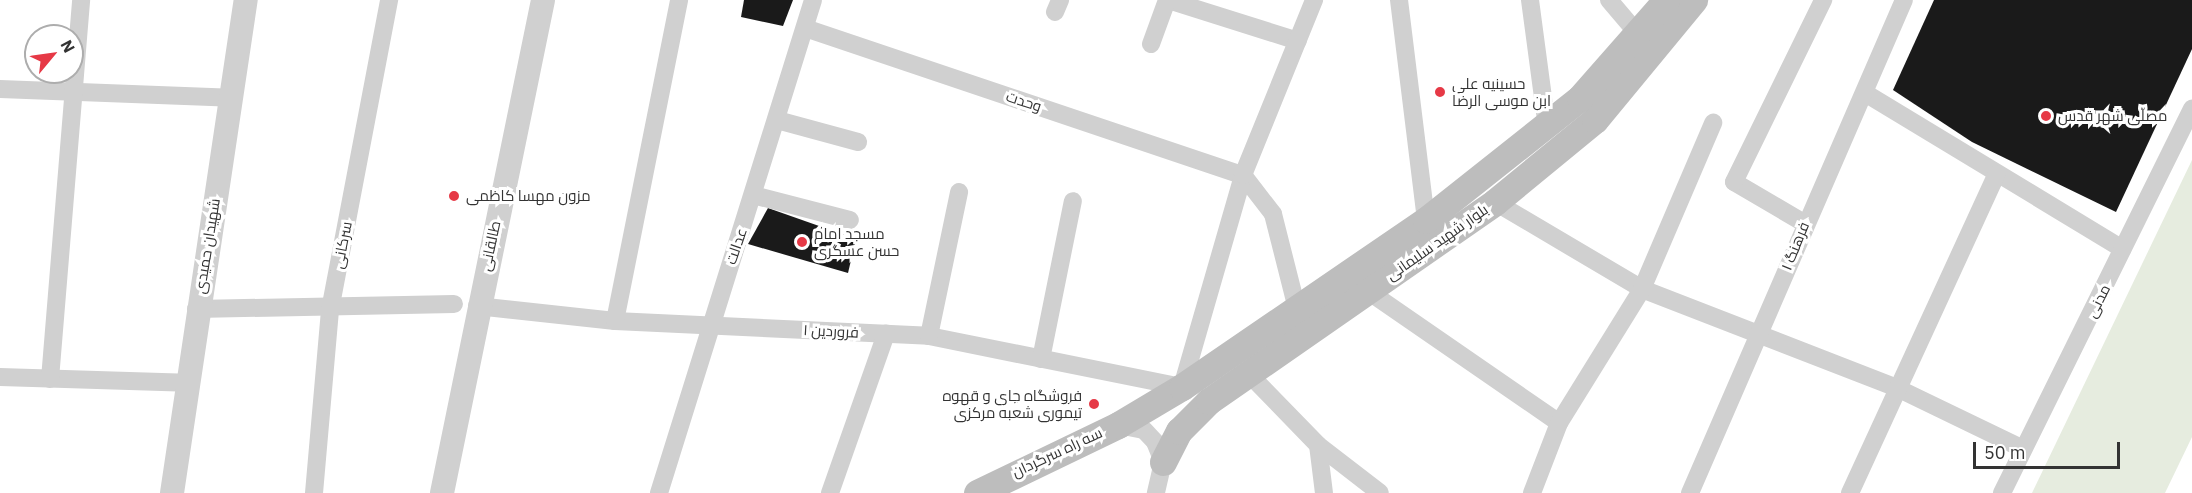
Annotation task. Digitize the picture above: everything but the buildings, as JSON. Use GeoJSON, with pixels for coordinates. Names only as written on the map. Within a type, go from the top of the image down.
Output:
{"type":"FeatureCollection","features":[{"type":"Feature","properties":{"kind":"main road","name":"بلوار شهید سلیمانی"},"geometry":{"type":"LineString","coordinates":[[1118,424],[1182,387],[1426,220],[1547,128],[1580,98],[1666,0]]}},
{"type":"Feature","properties":{"kind":"main road","name":"بلوار شهید سلیمانی"},"geometry":{"type":"LineString","coordinates":[[1162,462],[1179,431],[1247,372],[1495,202],[1595,120],[1694,0]]}},
{"type":"Feature","properties":{"kind":"main road","name":"سه راه سرگردان"},"geometry":{"type":"LineString","coordinates":[[976,493],[1118,424]]}},
{"type":"Feature","properties":{"kind":"street"},"geometry":{"type":"LineString","coordinates":[[51,379],[81,0]]}},
{"type":"Feature","properties":{"kind":"street","name":"شهیدان حمیدی"},"geometry":{"type":"LineString","coordinates":[[172,493],[196,309],[246,0]]}},
{"type":"Feature","properties":{"kind":"street","name":"سرکانی"},"geometry":{"type":"LineString","coordinates":[[314,493],[330,310],[389,0]]}},
{"type":"Feature","properties":{"kind":"street","name":"طالقانی"},"geometry":{"type":"LineString","coordinates":[[441,493],[465,305],[543,0]]}},
{"type":"Feature","properties":{"kind":"street"},"geometry":{"type":"LineString","coordinates":[[615,321],[679,0]]}},
{"type":"Feature","properties":{"kind":"street","name":"عدالت"},"geometry":{"type":"LineString","coordinates":[[659,493],[709,326],[777,120],[813,0]]}},
{"type":"Feature","properties":{"kind":"street"},"geometry":{"type":"LineString","coordinates":[[1151,44],[1167,0],[1298,41]]}},
{"type":"Feature","properties":{"kind":"street"},"geometry":{"type":"LineString","coordinates":[[1182,387],[1243,175],[1314,0]]}},
{"type":"Feature","properties":{"kind":"street"},"geometry":{"type":"LineString","coordinates":[[1399,0],[1426,220]]}},
{"type":"Feature","properties":{"kind":"street"},"geometry":{"type":"LineString","coordinates":[[1530,0],[1547,128]]}},
{"type":"Feature","properties":{"kind":"street"},"geometry":{"type":"LineString","coordinates":[[1609,0],[1637,33]]}},
{"type":"Feature","properties":{"kind":"street"},"geometry":{"type":"LineString","coordinates":[[1804,223],[1734,182],[1823,0]]}},
{"type":"Feature","properties":{"kind":"street","name":"فرهنگ ۱"},"geometry":{"type":"LineString","coordinates":[[1690,493],[1759,338],[1804,223],[1865,93],[1904,0]]}},
{"type":"Feature","properties":{"kind":"street","name":"وحدت"},"geometry":{"type":"LineString","coordinates":[[805,28],[1243,175]]}},
{"type":"Feature","properties":{"kind":"street"},"geometry":{"type":"LineString","coordinates":[[0,89],[231,98]]}},
{"type":"Feature","properties":{"kind":"street"},"geometry":{"type":"LineString","coordinates":[[1865,93],[2123,249]]}},
{"type":"Feature","properties":{"kind":"street","name":"مدنی"},"geometry":{"type":"LineString","coordinates":[[2002,493],[2192,108]]}},
{"type":"Feature","properties":{"kind":"street"},"geometry":{"type":"LineString","coordinates":[[777,120],[858,141]]}},
{"type":"Feature","properties":{"kind":"street"},"geometry":{"type":"LineString","coordinates":[[1532,493],[1559,423],[1642,289],[1713,123]]}},
{"type":"Feature","properties":{"kind":"street"},"geometry":{"type":"LineString","coordinates":[[1850,493],[1997,174]]}},
{"type":"Feature","properties":{"kind":"street"},"geometry":{"type":"LineString","coordinates":[[1243,175],[1273,214],[1297,309]]}},
{"type":"Feature","properties":{"kind":"street"},"geometry":{"type":"LineString","coordinates":[[929,336],[959,192]]}},
{"type":"Feature","properties":{"kind":"street"},"geometry":{"type":"LineString","coordinates":[[753,195],[850,220]]}},
{"type":"Feature","properties":{"kind":"street"},"geometry":{"type":"LineString","coordinates":[[1041,359],[1073,201]]}},
{"type":"Feature","properties":{"kind":"street"},"geometry":{"type":"LineString","coordinates":[[1495,202],[1642,289],[1759,338],[1897,388],[2023,449]]}},
{"type":"Feature","properties":{"kind":"street"},"geometry":{"type":"LineString","coordinates":[[1368,291],[1559,423]]}},
{"type":"Feature","properties":{"kind":"street","name":"فروردین ۱"},"geometry":{"type":"LineString","coordinates":[[196,309],[330,310],[465,305],[615,321],[929,336],[1182,387]]}},
{"type":"Feature","properties":{"kind":"street"},"geometry":{"type":"LineString","coordinates":[[830,493],[886,334]]}},
{"type":"Feature","properties":{"kind":"street"},"geometry":{"type":"LineString","coordinates":[[1247,372],[1318,445],[1380,493]]}},
{"type":"Feature","properties":{"kind":"street"},"geometry":{"type":"LineString","coordinates":[[0,377],[186,383]]}},
{"type":"Feature","properties":{"kind":"street","name":"سه راه سرگردان"},"geometry":{"type":"LineString","coordinates":[[1118,424],[1144,430],[1155,442],[1162,462]]}},
{"type":"Feature","properties":{"kind":"street"},"geometry":{"type":"LineString","coordinates":[[1318,445],[1324,493]]}},
{"type":"Feature","properties":{"kind":"street"},"geometry":{"type":"LineString","coordinates":[[1156,493],[1162,462]]}},
{"type":"Feature","properties":{"kind":"shaded area"},"geometry":{"type":"Polygon","coordinates":[[[2192,160],[2192,437],[2165,493],[2032,493],[2192,160]]]}},
{"type":"Feature","properties":{"kind":"place","name":"حسینیه علی ابن موسی الرضا"},"geometry":{"type":"Point","coordinates":[1440,92]}},
{"type":"Feature","properties":{"kind":"place","name":"مصلّی شهر قدس"},"geometry":{"type":"Point","coordinates":[2046,116]}},
{"type":"Feature","properties":{"kind":"place","name":"مزون مهسا کاظمی"},"geometry":{"type":"Point","coordinates":[454,196]}},
{"type":"Feature","properties":{"kind":"place","name":"مسجد امام حسن عسگری"},"geometry":{"type":"Point","coordinates":[802,242]}},
{"type":"Feature","properties":{"kind":"place","name":"فروشگاه چای و قهوه تیموری شعبه مرکزی"},"geometry":{"type":"Point","coordinates":[1094,404]}}]}
